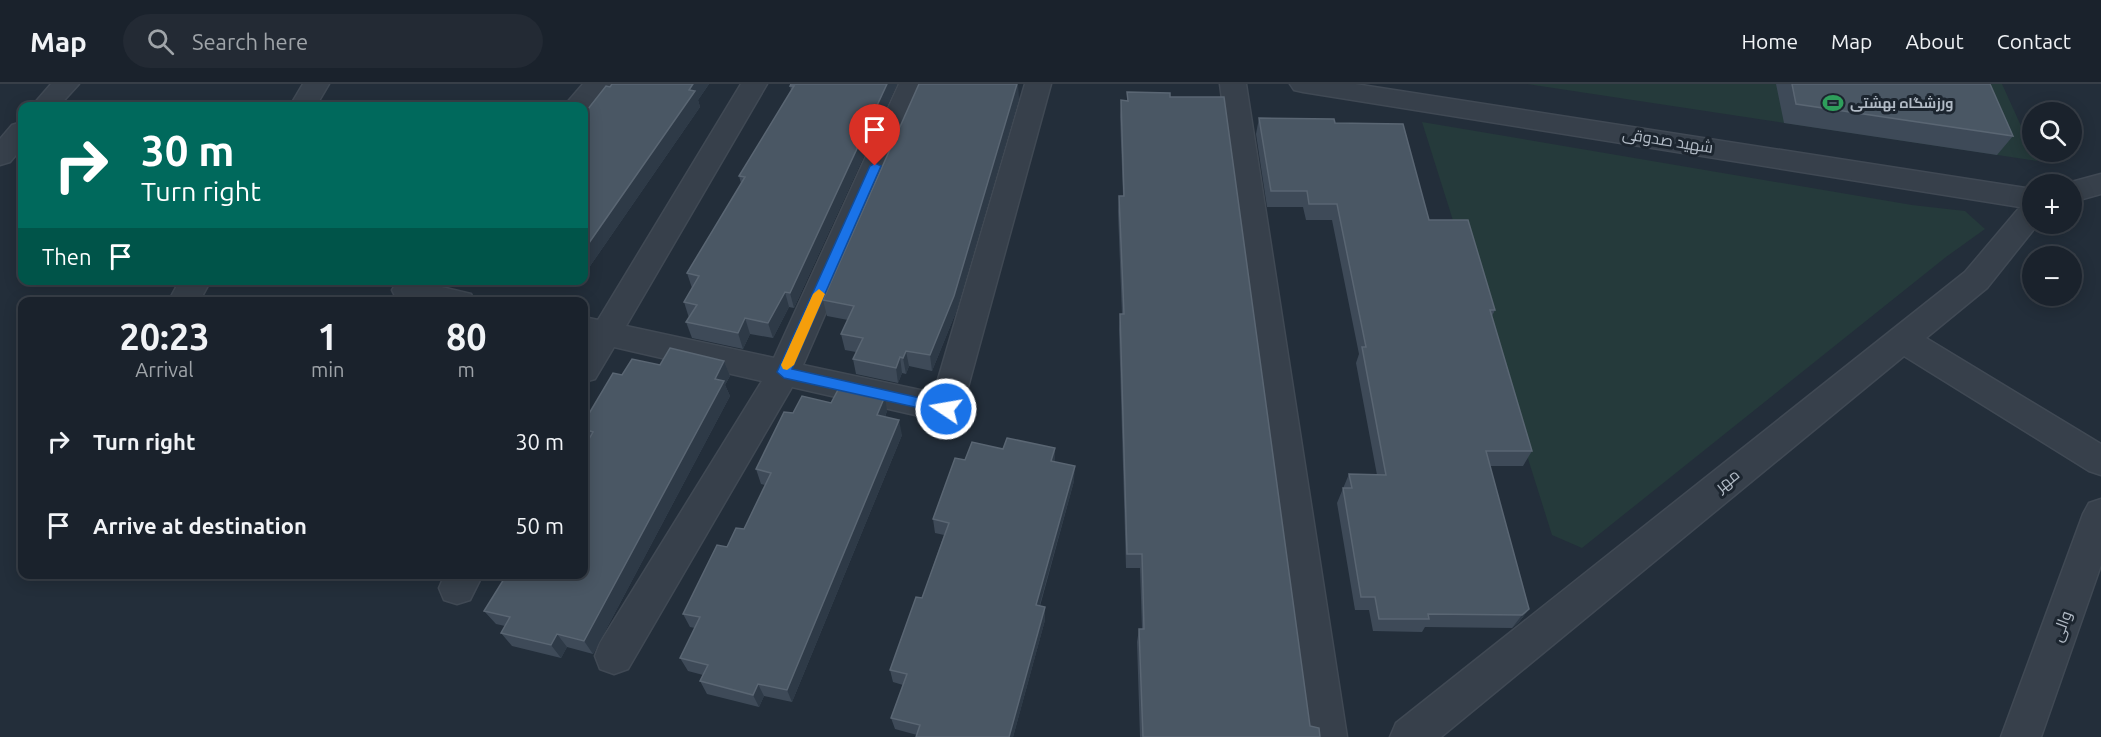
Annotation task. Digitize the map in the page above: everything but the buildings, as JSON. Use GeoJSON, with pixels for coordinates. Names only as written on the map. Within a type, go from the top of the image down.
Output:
{"type":"FeatureCollection","features":[{"type":"Feature","properties":{"kind":"street"},"geometry":{"type":"LineString","coordinates":[[49,102],[66,84]]}},
{"type":"Feature","properties":{"kind":"street"},"geometry":{"type":"LineString","coordinates":[[305,102],[316,84]]}},
{"type":"Feature","properties":{"kind":"street"},"geometry":{"type":"LineString","coordinates":[[581,102],[598,84]]}},
{"type":"Feature","properties":{"kind":"street"},"geometry":{"type":"LineString","coordinates":[[588,354],[594,331],[754,84]]}},
{"type":"Feature","properties":{"kind":"street"},"geometry":{"type":"LineString","coordinates":[[614,656],[784,372],[912,84]]}},
{"type":"Feature","properties":{"kind":"street"},"geometry":{"type":"LineString","coordinates":[[594,331],[946,409],[1038,84]]}},
{"type":"Feature","properties":{"kind":"street"},"geometry":{"type":"LineString","coordinates":[[1233,84],[1328,737]]}},
{"type":"Feature","properties":{"kind":"street","name":"شهید صدوقی"},"geometry":{"type":"LineString","coordinates":[[1303,84],[2022,197]]}},
{"type":"Feature","properties":{"kind":"street"},"geometry":{"type":"LineString","coordinates":[[0,156],[18,136]]}},
{"type":"Feature","properties":{"kind":"street"},"geometry":{"type":"LineString","coordinates":[[2082,189],[2101,184]]}},
{"type":"Feature","properties":{"kind":"street","name":"مهر"},"geometry":{"type":"LineString","coordinates":[[1410,737],[1976,280],[2022,223]]}},
{"type":"Feature","properties":{"kind":"street"},"geometry":{"type":"LineString","coordinates":[[412,285],[408,290],[438,297]]}},
{"type":"Feature","properties":{"kind":"street"},"geometry":{"type":"LineString","coordinates":[[1902,339],[2101,461]]}},
{"type":"Feature","properties":{"kind":"street","name":"والی"},"geometry":{"type":"LineString","coordinates":[[2021,737],[2101,514]]}},
{"type":"Feature","properties":{"kind":"green space","name":"ورزشگاه بهشتی"},"geometry":{"type":"Polygon","coordinates":[[[1527,84],[2002,84],[2022,128],[2022,159],[1527,84]]]}},
{"type":"Feature","properties":{"kind":"green space"},"geometry":{"type":"Polygon","coordinates":[[[1422,122],[1912,205],[1965,211],[1985,229],[1946,257],[1582,548],[1552,535],[1422,122]]]}},
{"type":"Feature","properties":{"kind":"slow traffic"},"geometry":{"type":"LineString","coordinates":[[787,365],[819,294]]}},
{"type":"Feature","properties":{"kind":"place","name":"ورزشگاه بهشتی"},"geometry":{"type":"Point","coordinates":[1833,103]}},
{"type":"Feature","properties":{"kind":"route"},"geometry":{"type":"LineString","coordinates":[[875,166],[784,372],[946,409]]}}]}
